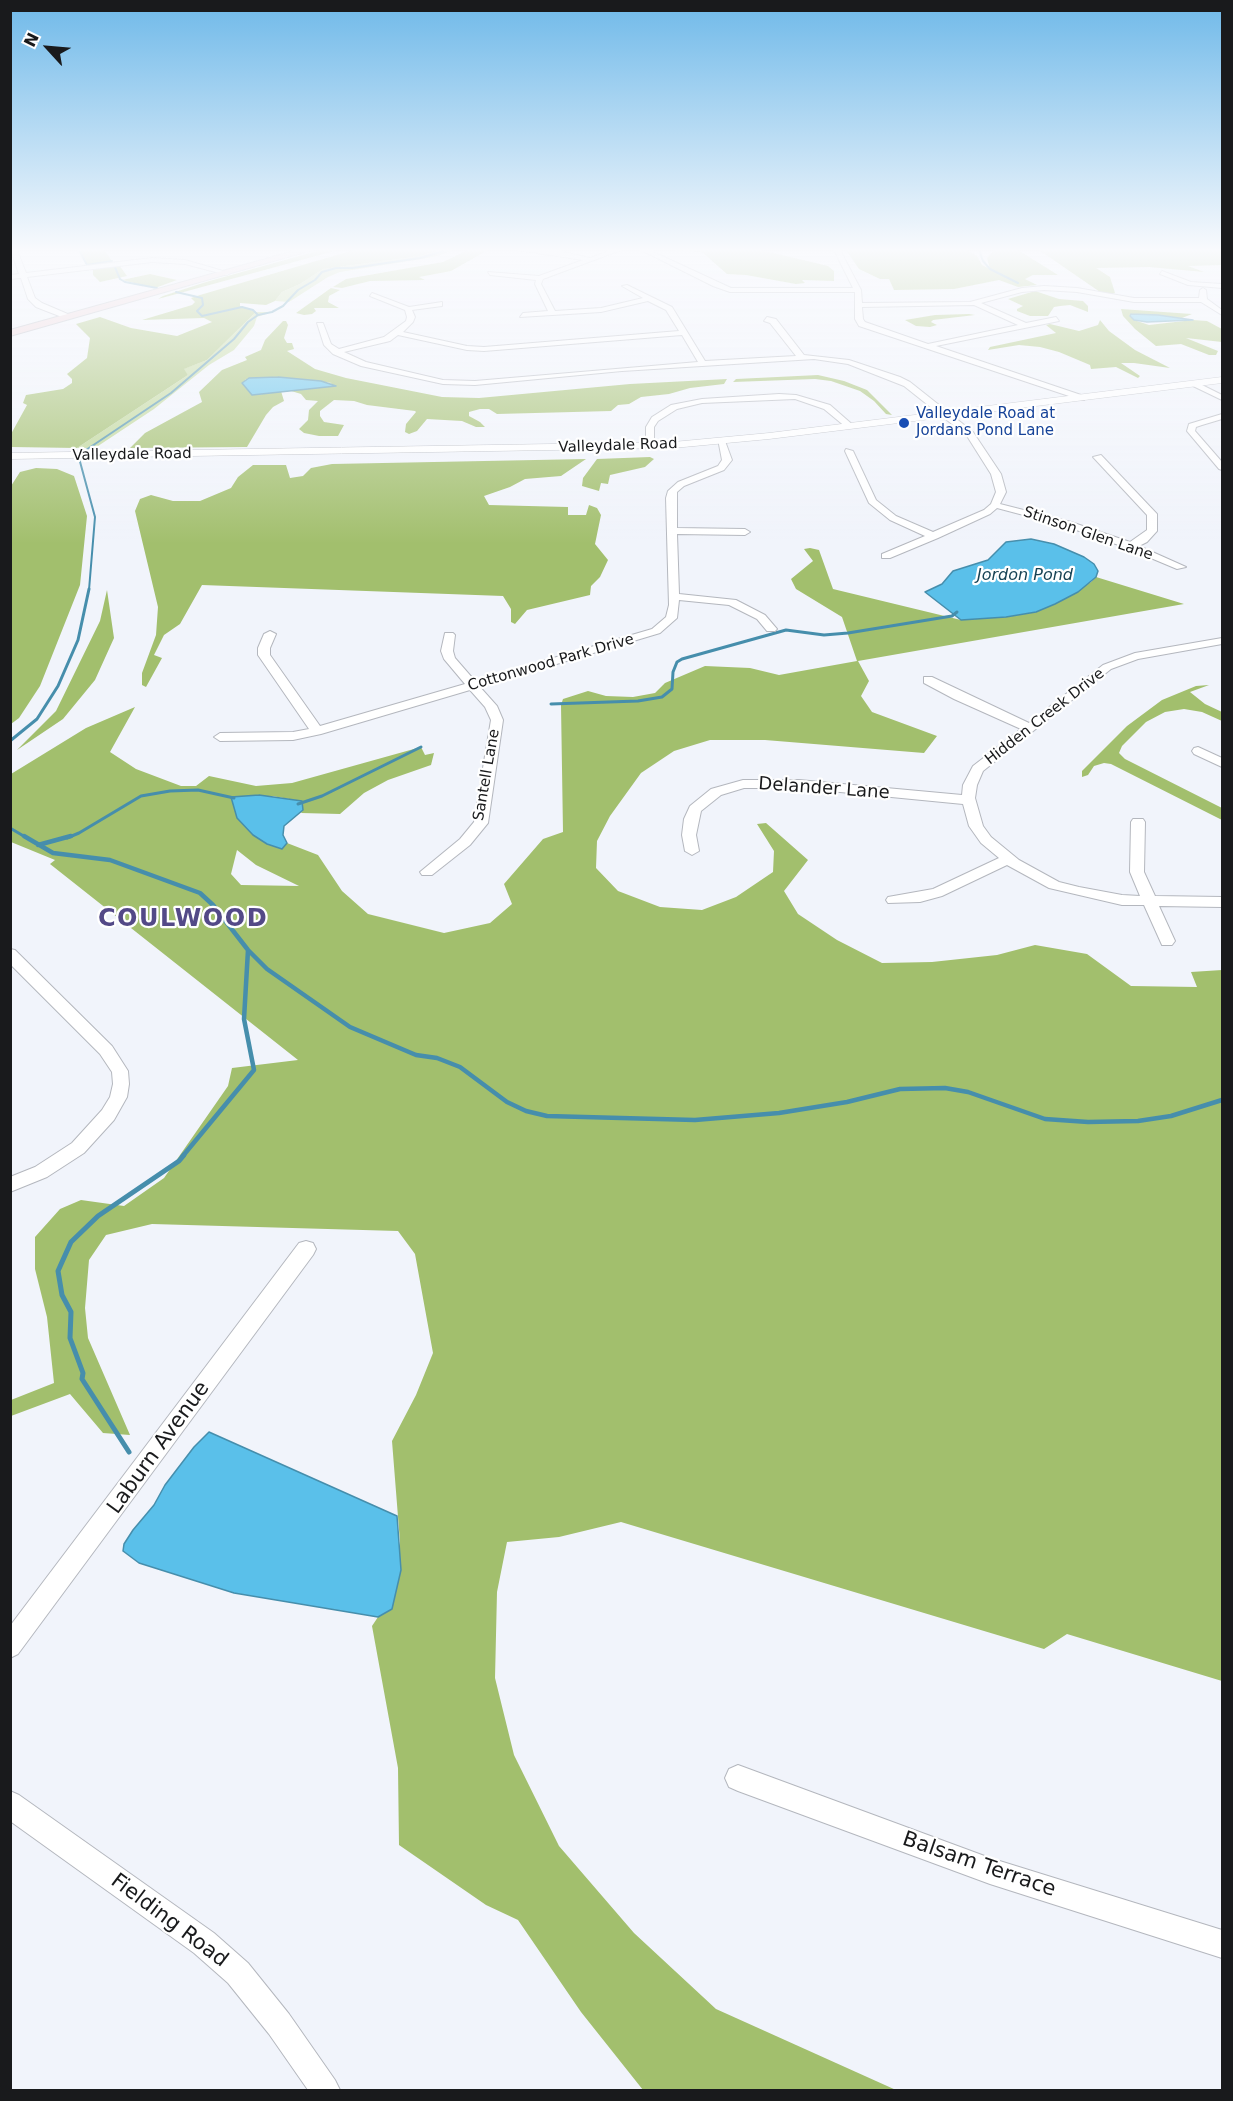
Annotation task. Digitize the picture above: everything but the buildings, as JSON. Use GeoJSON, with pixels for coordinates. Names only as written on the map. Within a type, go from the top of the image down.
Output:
{"type":"FeatureCollection","features":[{"type":"Feature","properties":{"kind":"street"},"geometry":{"type":"LineString","coordinates":[[331,348],[364,364],[412,376],[466,383],[801,357],[836,359],[897,379],[907,384],[970,434],[996,474],[1001,492],[995,505],[978,516],[886,556]]}},
{"type":"Feature","properties":{"kind":"street"},"geometry":{"type":"LineString","coordinates":[[336,352],[353,348]]}},
{"type":"Feature","properties":{"kind":"street"},"geometry":{"type":"LineString","coordinates":[[468,348],[496,348]]}},
{"type":"Feature","properties":{"kind":"street"},"geometry":{"type":"LineString","coordinates":[[693,348],[703,364]]}},
{"type":"Feature","properties":{"kind":"street"},"geometry":{"type":"LineString","coordinates":[[794,348],[801,357]]}},
{"type":"Feature","properties":{"kind":"street"},"geometry":{"type":"LineString","coordinates":[[932,348],[1081,398]]}},
{"type":"Feature","properties":{"kind":"street","name":"Valleydale Road"},"geometry":{"type":"LineString","coordinates":[[10,456],[650,446],[721,441],[1222,380]]}},
{"type":"Feature","properties":{"kind":"street"},"geometry":{"type":"LineString","coordinates":[[1196,384],[1222,398]]}},
{"type":"Feature","properties":{"kind":"street"},"geometry":{"type":"LineString","coordinates":[[650,446],[650,428],[655,419],[674,407],[702,401],[796,397],[827,407],[850,426]]}},
{"type":"Feature","properties":{"kind":"street"},"geometry":{"type":"LineString","coordinates":[[1222,417],[1192,426],[1191,431],[1222,467]]}},
{"type":"Feature","properties":{"kind":"street","name":"Cottonwood Park Drive"},"geometry":{"type":"LineString","coordinates":[[220,737],[273,737],[318,731],[656,631],[671,618],[674,597],[673,491],[681,484],[710,474],[725,464],[727,460],[721,441]]}},
{"type":"Feature","properties":{"kind":"street"},"geometry":{"type":"LineString","coordinates":[[849,451],[872,501],[893,518],[934,536]]}},
{"type":"Feature","properties":{"kind":"street"},"geometry":{"type":"LineString","coordinates":[[1098,458],[1152,514],[1152,531],[1143,540],[1131,546]]}},
{"type":"Feature","properties":{"kind":"street","name":"Stinson Glen Lane"},"geometry":{"type":"LineString","coordinates":[[995,505],[1068,524],[1131,546],[1181,567]]}},
{"type":"Feature","properties":{"kind":"street"},"geometry":{"type":"LineString","coordinates":[[672,531],[745,532]]}},
{"type":"Feature","properties":{"kind":"street"},"geometry":{"type":"LineString","coordinates":[[674,597],[732,602],[761,617],[771,628]]}},
{"type":"Feature","properties":{"kind":"street"},"geometry":{"type":"LineString","coordinates":[[270,634],[264,648],[264,655],[318,731]]}},
{"type":"Feature","properties":{"kind":"street","name":"Santell Lane"},"geometry":{"type":"LineString","coordinates":[[427,872],[475,832],[484,813],[497,720],[491,706],[450,659],[447,651],[449,635]]}},
{"type":"Feature","properties":{"kind":"street","name":"Hidden Creek Drive"},"geometry":{"type":"LineString","coordinates":[[968,800],[970,785],[978,769],[1107,667],[1124,659],[1221,643]]}},
{"type":"Feature","properties":{"kind":"street"},"geometry":{"type":"LineString","coordinates":[[928,680],[1030,728]]}},
{"type":"Feature","properties":{"kind":"street"},"geometry":{"type":"LineString","coordinates":[[1198,752],[1222,763]]}},
{"type":"Feature","properties":{"kind":"street","name":"Delander Lane"},"geometry":{"type":"LineString","coordinates":[[692,851],[689,835],[695,809],[716,792],[743,784],[799,784],[968,800]]}},
{"type":"Feature","properties":{"kind":"street"},"geometry":{"type":"LineString","coordinates":[[968,800],[976,826],[986,840],[1008,859],[1035,876],[1079,892],[1122,900],[1222,902]]}},
{"type":"Feature","properties":{"kind":"street"},"geometry":{"type":"LineString","coordinates":[[1138,822],[1137,872],[1167,941]]}},
{"type":"Feature","properties":{"kind":"street"},"geometry":{"type":"LineString","coordinates":[[893,900],[937,893],[1008,859]]}},
{"type":"Feature","properties":{"kind":"street"},"geometry":{"type":"LineString","coordinates":[[10,954],[106,1050],[120,1071],[121,1084],[118,1097],[108,1115],[78,1148],[41,1172],[10,1185]]}},
{"type":"Feature","properties":{"kind":"street","name":"Laburn Avenue"},"geometry":{"type":"LineString","coordinates":[[10,1646],[306,1249]]}},
{"type":"Feature","properties":{"kind":"street","name":"Balsam Terrace"},"geometry":{"type":"LineString","coordinates":[[738,1778],[990,1871],[1222,1944]]}},
{"type":"Feature","properties":{"kind":"street","name":"Fielding Road"},"geometry":{"type":"LineString","coordinates":[[10,1804],[204,1943],[238,1973],[279,2024],[325,2091]]}},
{"type":"Feature","properties":{"kind":"green space"},"geometry":{"type":"Polygon","coordinates":[[[88,348],[219,348],[207,360],[184,369],[188,375],[77,448],[11,447],[11,434],[27,405],[23,403],[26,395],[63,389],[72,383],[72,379],[67,374],[87,358],[88,348]]]}},
{"type":"Feature","properties":{"kind":"green space"},"geometry":{"type":"Polygon","coordinates":[[[219,348],[236,348],[209,365],[154,409],[95,448],[77,448],[188,375],[183,369],[207,360],[219,348]]]}},
{"type":"Feature","properties":{"kind":"green space"},"geometry":{"type":"Polygon","coordinates":[[[262,348],[294,348],[287,351],[315,369],[346,378],[442,397],[479,398],[630,384],[727,379],[724,384],[641,397],[629,404],[618,405],[611,411],[497,414],[489,409],[480,409],[469,412],[469,416],[485,427],[476,427],[462,421],[427,419],[417,431],[409,434],[405,432],[406,424],[415,411],[334,400],[320,411],[320,416],[324,422],[344,425],[338,436],[319,436],[304,433],[299,429],[308,420],[309,410],[318,401],[306,400],[301,394],[288,390],[307,389],[332,383],[278,377],[249,378],[245,380],[256,395],[281,391],[284,401],[273,407],[266,415],[247,447],[130,448],[145,433],[202,402],[199,392],[222,370],[247,360],[245,357],[262,348]]]}},
{"type":"Feature","properties":{"kind":"green space"},"geometry":{"type":"Polygon","coordinates":[[[1044,348],[1132,348],[1170,368],[1121,363],[1140,376],[1138,378],[1116,367],[1091,369],[1090,365],[1044,348]]]}},
{"type":"Feature","properties":{"kind":"green space"},"geometry":{"type":"Polygon","coordinates":[[[1191,348],[1211,348],[1218,351],[1216,355],[1209,355],[1191,348]]]}},
{"type":"Feature","properties":{"kind":"green space"},"geometry":{"type":"Polygon","coordinates":[[[818,375],[844,381],[867,390],[892,415],[886,414],[860,391],[831,381],[815,379],[733,382],[736,379],[818,375]]]}},
{"type":"Feature","properties":{"kind":"green space"},"geometry":{"type":"Polygon","coordinates":[[[650,457],[654,459],[645,467],[610,475],[608,484],[601,483],[599,491],[582,486],[583,478],[597,459],[650,457]]]}},
{"type":"Feature","properties":{"kind":"green space"},"geometry":{"type":"Polygon","coordinates":[[[586,459],[561,476],[525,479],[484,496],[489,505],[568,507],[568,515],[586,515],[589,505],[597,508],[601,515],[595,544],[608,560],[600,577],[591,586],[590,595],[527,610],[515,624],[511,622],[511,609],[503,596],[202,585],[180,624],[164,635],[154,655],[162,658],[146,687],[142,685],[142,673],[156,635],[158,607],[135,511],[140,499],[151,495],[173,501],[200,501],[231,488],[238,477],[253,465],[286,465],[290,478],[303,476],[311,468],[332,464],[586,459]]]}},
{"type":"Feature","properties":{"kind":"green space"},"geometry":{"type":"Polygon","coordinates":[[[36,468],[57,469],[74,476],[87,516],[80,585],[40,686],[19,718],[11,724],[11,486],[20,472],[36,468]]]}},
{"type":"Feature","properties":{"kind":"green space"},"geometry":{"type":"Polygon","coordinates":[[[804,549],[819,550],[833,589],[961,620],[1036,612],[1055,604],[1096,577],[1184,604],[858,661],[869,681],[861,696],[872,712],[937,736],[924,753],[765,740],[710,740],[674,751],[641,773],[610,816],[597,841],[596,868],[618,891],[660,907],[702,910],[736,897],[773,872],[774,851],[757,824],[766,823],[808,860],[784,891],[798,914],[837,940],[882,963],[932,962],[997,955],[1035,945],[1087,954],[1131,986],[1197,987],[1191,972],[1222,970],[1222,1681],[1067,1634],[1044,1649],[621,1522],[559,1537],[507,1542],[497,1592],[495,1678],[514,1755],[559,1846],[634,1933],[716,2009],[896,2090],[643,2090],[581,2012],[518,1920],[486,1905],[399,1845],[398,1768],[372,1626],[378,1617],[392,1609],[400,1542],[392,1441],[416,1395],[433,1353],[415,1254],[398,1231],[152,1224],[106,1235],[89,1260],[85,1308],[88,1338],[130,1435],[103,1433],[70,1394],[11,1416],[11,1400],[54,1383],[47,1317],[35,1269],[35,1237],[60,1209],[81,1200],[124,1206],[164,1178],[228,1086],[232,1068],[298,1060],[50,864],[55,860],[11,842],[11,774],[86,728],[135,707],[110,752],[136,769],[181,786],[196,786],[209,776],[256,786],[292,783],[421,747],[425,755],[434,753],[431,765],[388,780],[364,793],[340,814],[301,813],[303,810],[301,801],[272,796],[232,797],[281,848],[287,843],[318,855],[342,891],[368,914],[444,933],[490,923],[512,904],[504,884],[543,839],[563,832],[561,705],[563,699],[588,691],[606,696],[633,697],[655,693],[665,683],[705,666],[750,668],[779,675],[857,661],[842,617],[796,589],[791,579],[813,561],[804,549]],[[237,850],[231,874],[241,885],[299,886],[256,865],[237,850]]]}},
{"type":"Feature","properties":{"kind":"green space"},"geometry":{"type":"Polygon","coordinates":[[[107,590],[114,638],[95,680],[63,719],[17,750],[56,711],[100,621],[107,590]]]}},
{"type":"Feature","properties":{"kind":"green space"},"geometry":{"type":"Polygon","coordinates":[[[1209,685],[1190,692],[1205,704],[1222,712],[1222,721],[1202,712],[1184,709],[1165,712],[1146,722],[1122,746],[1119,753],[1125,759],[1222,808],[1222,820],[1111,764],[1104,763],[1094,766],[1088,775],[1082,777],[1082,771],[1127,726],[1162,700],[1196,686],[1209,685]]]}},
{"type":"Feature","properties":{"kind":"water"},"geometry":{"type":"Polygon","coordinates":[[[278,377],[321,381],[336,386],[252,395],[242,383],[249,378],[278,377]]]}},
{"type":"Feature","properties":{"kind":"water","name":"Jordon Pond"},"geometry":{"type":"Polygon","coordinates":[[[1031,539],[1054,544],[1084,557],[1094,564],[1098,571],[1096,577],[1078,592],[1055,604],[1036,612],[1006,617],[961,620],[925,592],[942,584],[953,571],[988,560],[1006,542],[1031,539]]]}},
{"type":"Feature","properties":{"kind":"water"},"geometry":{"type":"Polygon","coordinates":[[[259,795],[302,801],[303,810],[284,826],[283,835],[287,843],[282,849],[267,844],[253,835],[237,818],[231,797],[259,795]]]}},
{"type":"Feature","properties":{"kind":"water"},"geometry":{"type":"Polygon","coordinates":[[[209,1432],[397,1516],[401,1570],[392,1609],[378,1617],[234,1593],[139,1563],[123,1551],[124,1544],[154,1505],[165,1485],[194,1447],[209,1432]]]}},
{"type":"Feature","properties":{"kind":"waterway"},"geometry":{"type":"LineString","coordinates":[[83,452],[171,393],[223,348]]}},
{"type":"Feature","properties":{"kind":"waterway"},"geometry":{"type":"LineString","coordinates":[[79,458],[95,517],[89,590]]}},
{"type":"Feature","properties":{"kind":"waterway"},"geometry":{"type":"LineString","coordinates":[[10,741],[37,719],[58,686],[78,640],[89,589]]}},
{"type":"Feature","properties":{"kind":"waterway"},"geometry":{"type":"LineString","coordinates":[[551,704],[638,701],[662,697],[672,689],[673,672],[677,662],[682,659],[786,630],[824,635],[848,633],[952,616],[957,612]]}},
{"type":"Feature","properties":{"kind":"waterway"},"geometry":{"type":"LineString","coordinates":[[298,804],[322,796],[421,747]]}},
{"type":"Feature","properties":{"kind":"waterway"},"geometry":{"type":"LineString","coordinates":[[67,838],[141,796],[170,791],[198,790],[234,798]]}},
{"type":"Feature","properties":{"kind":"waterway"},"geometry":{"type":"LineString","coordinates":[[10,828],[27,838]]}},
{"type":"Feature","properties":{"kind":"waterway"},"geometry":{"type":"LineString","coordinates":[[24,836],[39,845]]}},
{"type":"Feature","properties":{"kind":"waterway"},"geometry":{"type":"LineString","coordinates":[[39,845],[71,836]]}},
{"type":"Feature","properties":{"kind":"waterway"},"geometry":{"type":"LineString","coordinates":[[39,845],[53,853],[110,860],[200,893],[213,905],[248,950]]}},
{"type":"Feature","properties":{"kind":"waterway"},"geometry":{"type":"LineString","coordinates":[[182,1157],[254,1070],[244,1019],[248,950]]}},
{"type":"Feature","properties":{"kind":"waterway"},"geometry":{"type":"LineString","coordinates":[[248,950],[267,969],[350,1027],[416,1055],[437,1058],[460,1067],[507,1102],[526,1111],[547,1116],[695,1120],[779,1113],[847,1102],[900,1089],[945,1088],[968,1092],[1045,1119],[1088,1122],[1138,1121],[1171,1116],[1222,1100]]}},
{"type":"Feature","properties":{"kind":"waterway"},"geometry":{"type":"LineString","coordinates":[[129,1452],[82,1379],[83,1373],[70,1338],[71,1312],[62,1295],[58,1271],[71,1242],[98,1216],[179,1161],[184,1155]]}},
{"type":"Feature","properties":{"kind":"place","name":"Valleydale Road at Jordans Pond Lane"},"geometry":{"type":"Point","coordinates":[904,423]}},
{"type":"Feature","properties":{"kind":"district","name":"COULWOOD"},"geometry":{"type":"Point","coordinates":[183,920]}}]}
